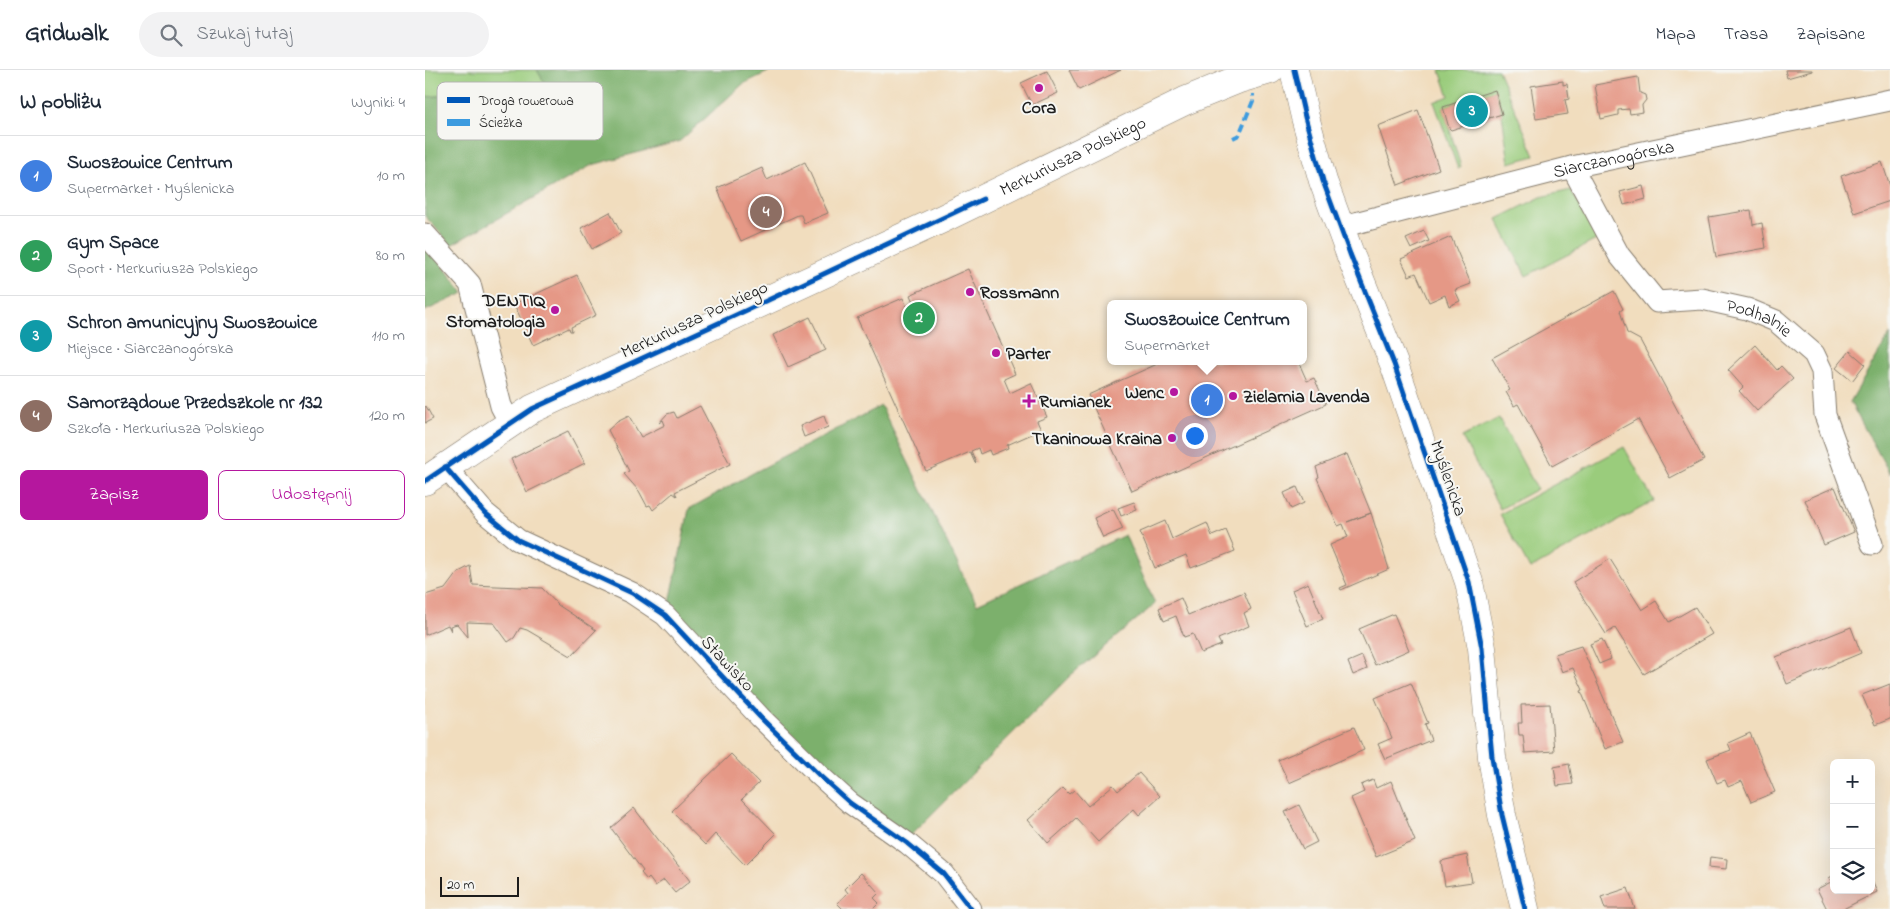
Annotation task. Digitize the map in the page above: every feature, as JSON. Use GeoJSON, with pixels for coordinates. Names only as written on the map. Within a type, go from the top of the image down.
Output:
{"type":"FeatureCollection","features":[{"type":"Feature","properties":{"kind":"street","name":"Merkuriusza Polskiego"},"geometry":{"type":"LineString","coordinates":[[435,474],[532,409],[983,199],[1185,101],[1239,79],[1270,70]]}},
{"type":"Feature","properties":{"kind":"street","name":"Myślenicka"},"geometry":{"type":"LineString","coordinates":[[1294,70],[1317,160],[1340,227],[1394,364],[1469,582],[1482,648],[1492,757],[1504,822],[1525,909]]}},
{"type":"Feature","properties":{"kind":"street","name":"Siarczanogórska"},"geometry":{"type":"LineString","coordinates":[[1340,227],[1572,167],[1890,100]]}},
{"type":"Feature","properties":{"kind":"street","name":"Podhalnie"},"geometry":{"type":"LineString","coordinates":[[1572,167],[1619,255],[1657,302],[1702,299],[1747,309],[1776,321],[1814,354],[1822,371],[1825,415],[1872,544]]}},
{"type":"Feature","properties":{"kind":"street"},"geometry":{"type":"LineString","coordinates":[[425,234],[470,284],[501,406],[510,423]]}},
{"type":"Feature","properties":{"kind":"street","name":"Stawisko"},"geometry":{"type":"LineString","coordinates":[[435,474],[518,540],[632,593],[665,615],[760,718],[806,763],[850,803],[907,843],[944,874],[971,909]]}},
{"type":"Feature","properties":{"kind":"green space"},"geometry":{"type":"Polygon","coordinates":[[[425,70],[537,70],[544,82],[437,82],[437,96],[425,97],[425,70]]]}},
{"type":"Feature","properties":{"kind":"green space"},"geometry":{"type":"Polygon","coordinates":[[[537,70],[772,70],[743,84],[680,141],[592,165],[451,245],[425,216],[425,97],[437,96],[437,140],[603,140],[603,82],[544,82],[537,70]]]}},
{"type":"Feature","properties":{"kind":"green space"},"geometry":{"type":"Polygon","coordinates":[[[1498,70],[1535,156],[1509,163],[1502,114],[1495,90],[1443,107],[1461,167],[1458,169],[1434,102],[1449,96],[1440,71],[1498,70]]]}},
{"type":"Feature","properties":{"kind":"green space"},"geometry":{"type":"Polygon","coordinates":[[[1571,190],[1598,239],[1526,276],[1497,219],[1541,197],[1571,190]]]}},
{"type":"Feature","properties":{"kind":"green space"},"geometry":{"type":"Polygon","coordinates":[[[425,243],[464,293],[425,311],[425,243]]]}},
{"type":"Feature","properties":{"kind":"green space"},"geometry":{"type":"Polygon","coordinates":[[[1890,334],[1890,474],[1850,402],[1890,334]]]}},
{"type":"Feature","properties":{"kind":"green space"},"geometry":{"type":"Polygon","coordinates":[[[881,406],[977,604],[1125,535],[1155,604],[1071,675],[910,836],[870,808],[762,707],[670,603],[689,509],[881,406]]]}},
{"type":"Feature","properties":{"kind":"green space"},"geometry":{"type":"Polygon","coordinates":[[[1499,418],[1537,489],[1500,509],[1462,437],[1499,418]]]}},
{"type":"Feature","properties":{"kind":"green space"},"geometry":{"type":"Polygon","coordinates":[[[1624,447],[1654,501],[1530,569],[1500,514],[1624,447]]]}},
{"type":"Feature","properties":{"kind":"building"},"geometry":{"type":"Polygon","coordinates":[[[1069,70],[1121,70],[1079,90],[1069,70]]]}},
{"type":"Feature","properties":{"kind":"building"},"geometry":{"type":"Polygon","coordinates":[[[1785,70],[1812,70],[1812,71],[1787,78],[1785,70]]]}},
{"type":"Feature","properties":{"kind":"building","name":"Cora"},"geometry":{"type":"Polygon","coordinates":[[[1047,71],[1058,93],[1032,105],[1021,83],[1047,71]]]}},
{"type":"Feature","properties":{"kind":"building"},"geometry":{"type":"Polygon","coordinates":[[[1638,77],[1640,93],[1645,95],[1646,100],[1642,105],[1643,112],[1630,114],[1629,109],[1618,110],[1618,115],[1601,119],[1595,85],[1638,77]]]}},
{"type":"Feature","properties":{"kind":"building"},"geometry":{"type":"Polygon","coordinates":[[[1563,81],[1563,85],[1567,84],[1569,99],[1565,100],[1568,114],[1536,119],[1531,86],[1563,81]]]}},
{"type":"Feature","properties":{"kind":"building"},"geometry":{"type":"Polygon","coordinates":[[[1495,90],[1502,114],[1451,130],[1449,128],[1443,107],[1495,90]]]}},
{"type":"Feature","properties":{"kind":"building"},"geometry":{"type":"Polygon","coordinates":[[[1418,110],[1439,169],[1398,185],[1378,126],[1418,110]]]}},
{"type":"Feature","properties":{"kind":"building"},"geometry":{"type":"Polygon","coordinates":[[[805,162],[828,213],[804,223],[801,215],[798,215],[741,241],[717,188],[762,168],[767,180],[805,162]]]}},
{"type":"Feature","properties":{"kind":"building"},"geometry":{"type":"Polygon","coordinates":[[[1882,162],[1890,186],[1890,201],[1854,213],[1841,176],[1882,162]]]}},
{"type":"Feature","properties":{"kind":"building"},"geometry":{"type":"Polygon","coordinates":[[[1643,186],[1646,199],[1624,205],[1620,192],[1643,186]]]}},
{"type":"Feature","properties":{"kind":"building"},"geometry":{"type":"Polygon","coordinates":[[[1751,210],[1753,225],[1762,223],[1766,248],[1716,257],[1709,217],[1751,210]]]}},
{"type":"Feature","properties":{"kind":"building"},"geometry":{"type":"Polygon","coordinates":[[[610,212],[621,233],[592,249],[581,228],[610,212]]]}},
{"type":"Feature","properties":{"kind":"building"},"geometry":{"type":"Polygon","coordinates":[[[1424,231],[1429,241],[1411,249],[1406,239],[1424,231]]]}},
{"type":"Feature","properties":{"kind":"building"},"geometry":{"type":"Polygon","coordinates":[[[1451,237],[1471,284],[1455,290],[1460,301],[1449,306],[1445,295],[1429,302],[1416,273],[1409,276],[1401,259],[1451,237]]]}},
{"type":"Feature","properties":{"kind":"building"},"geometry":{"type":"Polygon","coordinates":[[[968,269],[1015,374],[1004,379],[1010,393],[1031,383],[1047,417],[1037,421],[1041,430],[1007,445],[1008,448],[991,455],[989,450],[980,454],[978,448],[971,451],[975,463],[970,452],[926,471],[857,318],[903,298],[910,314],[917,311],[910,295],[968,269]]]}},
{"type":"Feature","properties":{"kind":"building","name":"DENTIQ Stomatologia"},"geometry":{"type":"Polygon","coordinates":[[[577,275],[596,315],[571,327],[572,331],[569,328],[533,345],[514,304],[577,275]]]}},
{"type":"Feature","properties":{"kind":"building"},"geometry":{"type":"Polygon","coordinates":[[[1614,291],[1623,309],[1620,311],[1627,333],[1640,340],[1704,460],[1670,478],[1638,419],[1552,466],[1518,404],[1514,406],[1506,392],[1510,390],[1492,358],[1614,291]]]}},
{"type":"Feature","properties":{"kind":"building"},"geometry":{"type":"Polygon","coordinates":[[[810,317],[826,350],[788,367],[773,335],[810,317]]]}},
{"type":"Feature","properties":{"kind":"building"},"geometry":{"type":"Polygon","coordinates":[[[1755,345],[1777,370],[1781,366],[1793,379],[1757,411],[1739,391],[1743,387],[1728,370],[1755,345]]]}},
{"type":"Feature","properties":{"kind":"building"},"geometry":{"type":"Polygon","coordinates":[[[1850,351],[1865,364],[1852,381],[1836,368],[1850,351]]]}},
{"type":"Feature","properties":{"kind":"building"},"geometry":{"type":"Polygon","coordinates":[[[1155,365],[1300,365],[1307,381],[1314,378],[1326,404],[1132,491],[1088,395],[1155,365]]]}},
{"type":"Feature","properties":{"kind":"building"},"geometry":{"type":"Polygon","coordinates":[[[700,406],[730,464],[675,492],[677,496],[673,493],[653,510],[650,505],[647,506],[639,491],[624,474],[629,471],[608,430],[617,422],[629,416],[641,437],[665,425],[663,420],[659,423],[667,414],[674,412],[677,418],[700,406]]]}},
{"type":"Feature","properties":{"kind":"building"},"geometry":{"type":"Polygon","coordinates":[[[425,407],[433,419],[425,423],[425,407]]]}},
{"type":"Feature","properties":{"kind":"building"},"geometry":{"type":"Polygon","coordinates":[[[824,416],[828,427],[804,437],[800,426],[824,416]]]}},
{"type":"Feature","properties":{"kind":"building"},"geometry":{"type":"Polygon","coordinates":[[[568,431],[585,463],[527,492],[511,459],[568,431]]]}},
{"type":"Feature","properties":{"kind":"building"},"geometry":{"type":"Polygon","coordinates":[[[1347,454],[1371,513],[1389,569],[1341,590],[1340,588],[1347,585],[1330,545],[1348,537],[1343,524],[1338,526],[1317,478],[1319,477],[1316,467],[1347,454]]]}},
{"type":"Feature","properties":{"kind":"building"},"geometry":{"type":"Polygon","coordinates":[[[1297,487],[1304,503],[1291,509],[1284,493],[1297,487]]]}},
{"type":"Feature","properties":{"kind":"building"},"geometry":{"type":"Polygon","coordinates":[[[1835,487],[1854,532],[1824,545],[1805,500],[1835,487]]]}},
{"type":"Feature","properties":{"kind":"building"},"geometry":{"type":"Polygon","coordinates":[[[1134,502],[1137,510],[1121,516],[1118,508],[1134,502]]]}},
{"type":"Feature","properties":{"kind":"building"},"geometry":{"type":"Polygon","coordinates":[[[1113,509],[1123,529],[1103,538],[1094,518],[1113,509]]]}},
{"type":"Feature","properties":{"kind":"building"},"geometry":{"type":"Polygon","coordinates":[[[1165,521],[1172,539],[1207,523],[1212,536],[1226,530],[1235,551],[1191,568],[1186,555],[1155,568],[1140,532],[1165,521]]]}},
{"type":"Feature","properties":{"kind":"building"},"geometry":{"type":"Polygon","coordinates":[[[1610,559],[1642,610],[1656,601],[1669,622],[1695,607],[1712,634],[1644,674],[1615,628],[1606,634],[1573,582],[1610,559]]]}},
{"type":"Feature","properties":{"kind":"building"},"geometry":{"type":"Polygon","coordinates":[[[470,566],[473,585],[542,588],[558,605],[596,630],[571,656],[527,630],[520,628],[514,638],[508,642],[494,623],[467,622],[468,637],[457,624],[450,626],[451,631],[448,625],[425,635],[425,595],[445,589],[457,573],[470,566]]]}},
{"type":"Feature","properties":{"kind":"building"},"geometry":{"type":"Polygon","coordinates":[[[1308,583],[1323,619],[1307,626],[1292,590],[1308,583]]]}},
{"type":"Feature","properties":{"kind":"building"},"geometry":{"type":"Polygon","coordinates":[[[1244,592],[1251,609],[1244,613],[1249,626],[1218,639],[1221,645],[1201,653],[1193,634],[1184,637],[1176,616],[1164,621],[1159,608],[1181,598],[1188,615],[1244,592]]]}},
{"type":"Feature","properties":{"kind":"building"},"geometry":{"type":"Polygon","coordinates":[[[1394,614],[1409,650],[1375,665],[1359,629],[1394,614]]]}},
{"type":"Feature","properties":{"kind":"building"},"geometry":{"type":"Polygon","coordinates":[[[1851,627],[1861,653],[1787,684],[1776,657],[1851,627]]]}},
{"type":"Feature","properties":{"kind":"building"},"geometry":{"type":"Polygon","coordinates":[[[1602,639],[1611,659],[1599,664],[1590,644],[1602,639]]]}},
{"type":"Feature","properties":{"kind":"building"},"geometry":{"type":"Polygon","coordinates":[[[1581,646],[1623,742],[1605,749],[1573,668],[1562,672],[1555,654],[1581,646]]]}},
{"type":"Feature","properties":{"kind":"building"},"geometry":{"type":"Polygon","coordinates":[[[1362,656],[1367,669],[1353,675],[1348,662],[1362,656]]]}},
{"type":"Feature","properties":{"kind":"building"},"geometry":{"type":"Polygon","coordinates":[[[1411,683],[1428,723],[1425,724],[1431,740],[1385,759],[1378,744],[1392,738],[1375,698],[1411,683]]]}},
{"type":"Feature","properties":{"kind":"building"},"geometry":{"type":"Polygon","coordinates":[[[1890,684],[1890,719],[1875,725],[1862,695],[1890,684]]]}},
{"type":"Feature","properties":{"kind":"building"},"geometry":{"type":"Polygon","coordinates":[[[1550,704],[1554,751],[1525,753],[1523,735],[1519,735],[1518,723],[1522,723],[1521,705],[1550,704]]]}},
{"type":"Feature","properties":{"kind":"building"},"geometry":{"type":"Polygon","coordinates":[[[1354,727],[1364,750],[1289,783],[1278,760],[1354,727]]]}},
{"type":"Feature","properties":{"kind":"building"},"geometry":{"type":"Polygon","coordinates":[[[1750,733],[1775,792],[1751,802],[1742,781],[1728,787],[1725,780],[1717,783],[1707,759],[1731,750],[1728,743],[1750,733]]]}},
{"type":"Feature","properties":{"kind":"building"},"geometry":{"type":"Polygon","coordinates":[[[731,754],[759,783],[742,799],[776,834],[745,865],[715,834],[705,845],[672,811],[731,754]]]}},
{"type":"Feature","properties":{"kind":"building"},"geometry":{"type":"Polygon","coordinates":[[[1569,764],[1573,784],[1557,786],[1554,767],[1569,764]]]}},
{"type":"Feature","properties":{"kind":"building"},"geometry":{"type":"Polygon","coordinates":[[[1139,773],[1160,796],[1139,815],[1134,809],[1098,842],[1076,818],[1048,843],[1028,820],[1063,788],[1069,794],[1074,790],[1088,806],[1113,785],[1118,791],[1139,773]]]}},
{"type":"Feature","properties":{"kind":"building"},"geometry":{"type":"Polygon","coordinates":[[[1373,780],[1376,788],[1391,781],[1415,841],[1376,857],[1351,798],[1364,792],[1361,785],[1373,780]]]}},
{"type":"Feature","properties":{"kind":"building"},"geometry":{"type":"Polygon","coordinates":[[[1299,805],[1317,842],[1303,849],[1285,812],[1299,805]]]}},
{"type":"Feature","properties":{"kind":"building"},"geometry":{"type":"Polygon","coordinates":[[[634,808],[690,881],[675,893],[664,880],[655,886],[649,878],[647,880],[641,873],[643,871],[611,828],[634,808]]]}},
{"type":"Feature","properties":{"kind":"building"},"geometry":{"type":"Polygon","coordinates":[[[1467,855],[1472,882],[1445,886],[1441,861],[1467,855]]]}},
{"type":"Feature","properties":{"kind":"building"},"geometry":{"type":"Polygon","coordinates":[[[1710,857],[1727,859],[1726,869],[1709,867],[1710,857]]]}},
{"type":"Feature","properties":{"kind":"building"},"geometry":{"type":"Polygon","coordinates":[[[861,873],[879,893],[874,898],[879,903],[873,909],[843,909],[837,903],[848,893],[845,889],[861,873]]]}},
{"type":"Feature","properties":{"kind":"building"},"geometry":{"type":"Polygon","coordinates":[[[1830,882],[1830,894],[1873,894],[1843,909],[1827,909],[1817,889],[1830,882]]]}},
{"type":"Feature","properties":{"kind":"building"},"geometry":{"type":"Polygon","coordinates":[[[1628,888],[1635,909],[1605,909],[1601,897],[1628,888]]]}},
{"type":"Feature","properties":{"kind":"marked path"},"geometry":{"type":"LineString","coordinates":[[1233,138],[1239,135],[1253,101],[1253,94]]}},
{"type":"Feature","properties":{"kind":"cycle path"},"geometry":{"type":"LineString","coordinates":[[1294,70],[1323,181],[1394,364],[1469,582],[1482,648],[1492,757],[1502,815],[1525,909]]}},
{"type":"Feature","properties":{"kind":"cycle path"},"geometry":{"type":"LineString","coordinates":[[425,481],[532,409],[983,199]]}},
{"type":"Feature","properties":{"kind":"cycle path"},"geometry":{"type":"LineString","coordinates":[[445,467],[485,513],[518,540],[632,593],[665,615],[760,717],[819,775],[850,803],[907,843],[944,874],[971,909]]}},
{"type":"Feature","properties":{"kind":"place","name":"Cora"},"geometry":{"type":"Point","coordinates":[1039,88]}},
{"type":"Feature","properties":{"kind":"place","name":"Schron amunicyjny Swoszowice"},"geometry":{"type":"Point","coordinates":[1472,111]}},
{"type":"Feature","properties":{"kind":"place","name":"Samorządowe Przedszkole nr 132"},"geometry":{"type":"Point","coordinates":[766,212]}},
{"type":"Feature","properties":{"kind":"place","name":"Rossmann"},"geometry":{"type":"Point","coordinates":[970,292]}},
{"type":"Feature","properties":{"kind":"place","name":"DENTIQ Stomatologia"},"geometry":{"type":"Point","coordinates":[555,310]}},
{"type":"Feature","properties":{"kind":"place","name":"Gym Space"},"geometry":{"type":"Point","coordinates":[919,318]}},
{"type":"Feature","properties":{"kind":"place","name":"Parter"},"geometry":{"type":"Point","coordinates":[996,353]}},
{"type":"Feature","properties":{"kind":"place","name":"Wenc"},"geometry":{"type":"Point","coordinates":[1174,392]}},
{"type":"Feature","properties":{"kind":"place","name":"Zielarnia Lavenda"},"geometry":{"type":"Point","coordinates":[1233,396]}},
{"type":"Feature","properties":{"kind":"place","name":"Swoszowice Centrum"},"geometry":{"type":"Point","coordinates":[1207,400]}},
{"type":"Feature","properties":{"kind":"place","name":"Rumianek"},"geometry":{"type":"Point","coordinates":[1029,401]}},
{"type":"Feature","properties":{"kind":"place","name":"Tkaninowa Kraina"},"geometry":{"type":"Point","coordinates":[1172,438]}}]}
